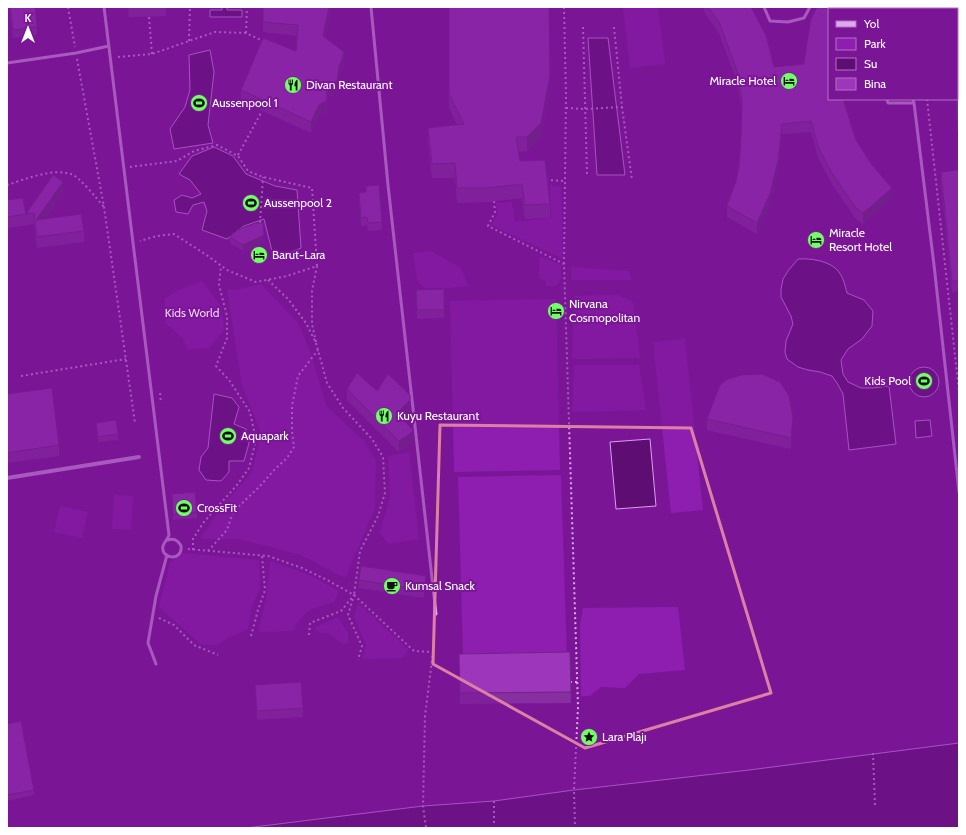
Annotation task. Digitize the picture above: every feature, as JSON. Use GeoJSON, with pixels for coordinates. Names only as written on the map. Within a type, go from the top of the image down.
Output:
{"type":"FeatureCollection","features":[{"type":"Feature","properties":{"kind":"street"},"geometry":{"type":"LineString","coordinates":[[7,478],[139,456]]}},
{"type":"Feature","properties":{"kind":"lane"},"geometry":{"type":"LineString","coordinates":[[104,7],[169,535],[168,540],[164,544],[163,550],[167,555],[172,557],[178,555],[182,549],[181,546],[177,540],[168,540]]}},
{"type":"Feature","properties":{"kind":"lane"},"geometry":{"type":"LineString","coordinates":[[371,7],[389,193],[436,614]]}},
{"type":"Feature","properties":{"kind":"lane"},"geometry":{"type":"LineString","coordinates":[[764,7],[770,21],[788,22],[804,18],[810,7]]}},
{"type":"Feature","properties":{"kind":"lane"},"geometry":{"type":"LineString","coordinates":[[7,62],[76,53],[109,46]]}},
{"type":"Feature","properties":{"kind":"lane"},"geometry":{"type":"LineString","coordinates":[[887,100],[888,103],[914,103]]}},
{"type":"Feature","properties":{"kind":"lane"},"geometry":{"type":"LineString","coordinates":[[913,100],[934,265],[959,492]]}},
{"type":"Feature","properties":{"kind":"lane"},"geometry":{"type":"LineString","coordinates":[[156,664],[148,643],[156,596],[167,555]]}},
{"type":"Feature","properties":{"kind":"path"},"geometry":{"type":"LineString","coordinates":[[68,7],[104,207],[135,423]]}},
{"type":"Feature","properties":{"kind":"path"},"geometry":{"type":"LineString","coordinates":[[189,41],[190,7]]}},
{"type":"Feature","properties":{"kind":"path"},"geometry":{"type":"LineString","coordinates":[[246,33],[247,7]]}},
{"type":"Feature","properties":{"kind":"path"},"geometry":{"type":"LineString","coordinates":[[564,7],[566,108],[564,264],[578,707],[574,790],[575,826]]}},
{"type":"Feature","properties":{"kind":"path"},"geometry":{"type":"LineString","coordinates":[[149,17],[152,54]]}},
{"type":"Feature","properties":{"kind":"path"},"geometry":{"type":"LineString","coordinates":[[583,27],[587,174]]}},
{"type":"Feature","properties":{"kind":"path"},"geometry":{"type":"LineString","coordinates":[[614,27],[622,108],[632,180]]}},
{"type":"Feature","properties":{"kind":"path"},"geometry":{"type":"LineString","coordinates":[[110,58],[152,54],[215,32],[246,33],[268,43]]}},
{"type":"Feature","properties":{"kind":"path"},"geometry":{"type":"LineString","coordinates":[[927,100],[959,392]]}},
{"type":"Feature","properties":{"kind":"path"},"geometry":{"type":"LineString","coordinates":[[566,108],[622,108]]}},
{"type":"Feature","properties":{"kind":"path"},"geometry":{"type":"LineString","coordinates":[[238,156],[262,111]]}},
{"type":"Feature","properties":{"kind":"path"},"geometry":{"type":"LineString","coordinates":[[129,167],[177,161],[194,151],[218,146],[238,156],[248,171],[263,177],[312,188],[318,266],[312,291],[312,324],[318,351]]}},
{"type":"Feature","properties":{"kind":"path"},"geometry":{"type":"LineString","coordinates":[[7,185],[51,172],[72,174],[88,188],[104,207]]}},
{"type":"Feature","properties":{"kind":"path"},"geometry":{"type":"LineString","coordinates":[[260,223],[263,177]]}},
{"type":"Feature","properties":{"kind":"path"},"geometry":{"type":"LineString","coordinates":[[543,180],[565,181]]}},
{"type":"Feature","properties":{"kind":"path"},"geometry":{"type":"LineString","coordinates":[[493,196],[495,212],[488,226],[564,264]]}},
{"type":"Feature","properties":{"kind":"path"},"geometry":{"type":"LineString","coordinates":[[139,241],[157,236],[174,234],[227,270],[256,282],[287,276],[318,266]]}},
{"type":"Feature","properties":{"kind":"path"},"geometry":{"type":"LineString","coordinates":[[193,550],[193,539],[216,507],[237,485],[249,468],[256,440],[250,412],[229,380],[216,366],[228,338],[227,316],[219,285],[221,266]]}},
{"type":"Feature","properties":{"kind":"path"},"geometry":{"type":"LineString","coordinates":[[268,280],[288,299],[306,323],[316,344],[327,383],[343,408],[372,439],[383,456],[385,493],[378,516],[360,551],[354,595],[348,615],[362,646],[358,660]]}},
{"type":"Feature","properties":{"kind":"path"},"geometry":{"type":"LineString","coordinates":[[208,551],[227,530],[233,512],[287,458],[294,447],[292,431],[292,406],[298,376],[318,351]]}},
{"type":"Feature","properties":{"kind":"path"},"geometry":{"type":"LineString","coordinates":[[21,376],[126,359]]}},
{"type":"Feature","properties":{"kind":"path"},"geometry":{"type":"LineString","coordinates":[[160,392],[161,407]]}},
{"type":"Feature","properties":{"kind":"path"},"geometry":{"type":"LineString","coordinates":[[182,549],[268,556],[302,568],[354,595],[414,651],[433,652],[425,716],[423,806],[426,828]]}},
{"type":"Feature","properties":{"kind":"path"},"geometry":{"type":"LineString","coordinates":[[251,636],[264,590],[262,556]]}},
{"type":"Feature","properties":{"kind":"path"},"geometry":{"type":"LineString","coordinates":[[309,635],[310,623],[341,611],[354,595]]}},
{"type":"Feature","properties":{"kind":"path"},"geometry":{"type":"LineString","coordinates":[[153,615],[174,625],[194,645],[218,655]]}},
{"type":"Feature","properties":{"kind":"path"},"geometry":{"type":"LineString","coordinates":[[570,682],[577,682]]}},
{"type":"Feature","properties":{"kind":"path"},"geometry":{"type":"LineString","coordinates":[[873,753],[876,806]]}},
{"type":"Feature","properties":{"kind":"path"},"geometry":{"type":"LineString","coordinates":[[494,801],[494,826]]}},
{"type":"Feature","properties":{"kind":"highlighted area"},"geometry":{"type":"Polygon","coordinates":[[[440,425],[691,428],[771,693],[585,748],[433,664],[440,425]]]}},
{"type":"Feature","properties":{"kind":"green space"},"geometry":{"type":"Polygon","coordinates":[[[623,7],[658,7],[665,64],[630,68],[623,7]]]}},
{"type":"Feature","properties":{"kind":"green space"},"geometry":{"type":"Polygon","coordinates":[[[550,185],[561,187],[563,259],[491,225],[498,214],[496,203],[512,202],[515,222],[551,218],[550,185]]]}},
{"type":"Feature","properties":{"kind":"green space"},"geometry":{"type":"Polygon","coordinates":[[[431,251],[461,268],[468,286],[424,288],[417,280],[413,253],[431,251]]]}},
{"type":"Feature","properties":{"kind":"green space"},"geometry":{"type":"Polygon","coordinates":[[[540,256],[561,265],[561,279],[556,286],[546,286],[545,280],[539,279],[540,256]]]}},
{"type":"Feature","properties":{"kind":"green space"},"geometry":{"type":"Polygon","coordinates":[[[571,267],[629,271],[631,280],[571,280],[571,267]]]}},
{"type":"Feature","properties":{"kind":"green space","name":"Kids World"},"geometry":{"type":"Polygon","coordinates":[[[202,281],[220,305],[225,329],[209,348],[188,349],[182,337],[165,323],[165,298],[179,290],[202,281]]]}},
{"type":"Feature","properties":{"kind":"green space"},"geometry":{"type":"Polygon","coordinates":[[[261,284],[298,323],[310,351],[326,406],[363,440],[376,460],[375,508],[345,578],[301,555],[239,539],[200,539],[220,509],[252,472],[261,433],[242,385],[227,289],[237,290],[261,284]]]}},
{"type":"Feature","properties":{"kind":"green space"},"geometry":{"type":"Polygon","coordinates":[[[618,295],[633,302],[640,358],[572,359],[574,296],[618,295]]]}},
{"type":"Feature","properties":{"kind":"green space"},"geometry":{"type":"Polygon","coordinates":[[[556,299],[560,470],[454,472],[450,301],[556,299]]]}},
{"type":"Feature","properties":{"kind":"green space"},"geometry":{"type":"Polygon","coordinates":[[[685,339],[703,510],[671,513],[653,342],[685,339]]]}},
{"type":"Feature","properties":{"kind":"green space"},"geometry":{"type":"Polygon","coordinates":[[[574,365],[639,365],[646,410],[572,412],[574,365]]]}},
{"type":"Feature","properties":{"kind":"green space"},"geometry":{"type":"Polygon","coordinates":[[[409,452],[419,539],[388,544],[380,533],[390,496],[388,456],[409,452]]]}},
{"type":"Feature","properties":{"kind":"green space"},"geometry":{"type":"Polygon","coordinates":[[[561,475],[567,658],[463,654],[458,477],[561,475]]]}},
{"type":"Feature","properties":{"kind":"green space"},"geometry":{"type":"Polygon","coordinates":[[[114,495],[133,496],[131,530],[112,529],[114,495]]]}},
{"type":"Feature","properties":{"kind":"green space"},"geometry":{"type":"Polygon","coordinates":[[[60,506],[88,512],[82,538],[54,532],[60,506]]]}},
{"type":"Feature","properties":{"kind":"green space"},"geometry":{"type":"Polygon","coordinates":[[[183,553],[259,560],[260,589],[252,605],[248,629],[228,638],[218,645],[202,645],[159,607],[170,563],[183,553]]]}},
{"type":"Feature","properties":{"kind":"green space"},"geometry":{"type":"Polygon","coordinates":[[[270,561],[309,575],[339,591],[334,602],[309,610],[296,624],[294,631],[258,632],[266,599],[270,561]]]}},
{"type":"Feature","properties":{"kind":"green space"},"geometry":{"type":"Polygon","coordinates":[[[358,603],[408,649],[403,658],[362,659],[366,645],[354,616],[358,603]]]}},
{"type":"Feature","properties":{"kind":"green space"},"geometry":{"type":"Polygon","coordinates":[[[678,607],[685,670],[639,674],[625,688],[601,687],[590,696],[581,696],[580,624],[583,608],[678,607]]]}},
{"type":"Feature","properties":{"kind":"green space"},"geometry":{"type":"Polygon","coordinates":[[[338,617],[348,633],[348,643],[343,644],[328,633],[320,633],[314,628],[338,617]]]}},
{"type":"Feature","properties":{"kind":"water"},"geometry":{"type":"Polygon","coordinates":[[[222,7],[227,7],[227,10],[242,10],[242,17],[210,17],[210,10],[222,10],[222,7]]]}},
{"type":"Feature","properties":{"kind":"water"},"geometry":{"type":"Polygon","coordinates":[[[588,38],[608,38],[625,175],[597,175],[588,38]]]}},
{"type":"Feature","properties":{"kind":"water","name":"Aussenpool 1"},"geometry":{"type":"Polygon","coordinates":[[[210,50],[214,72],[208,125],[213,143],[174,149],[170,129],[185,107],[190,90],[189,55],[210,50]]]}},
{"type":"Feature","properties":{"kind":"water","name":"Aussenpool 2"},"geometry":{"type":"Polygon","coordinates":[[[214,147],[233,156],[246,174],[275,186],[297,190],[301,248],[274,259],[264,219],[244,226],[227,239],[202,230],[207,211],[204,202],[193,205],[188,214],[176,212],[174,200],[182,195],[192,198],[201,194],[190,180],[179,174],[192,156],[214,147]]]}},
{"type":"Feature","properties":{"kind":"water"},"geometry":{"type":"Polygon","coordinates":[[[798,259],[820,261],[831,265],[842,277],[847,293],[864,300],[873,311],[872,326],[862,339],[848,349],[841,360],[843,374],[848,382],[861,388],[889,386],[896,444],[849,450],[843,394],[837,383],[832,376],[798,367],[787,359],[785,352],[786,341],[793,324],[791,316],[781,297],[781,289],[783,279],[798,259]]]}},
{"type":"Feature","properties":{"kind":"water","name":"Kids Pool"},"geometry":{"type":"Polygon","coordinates":[[[924,367],[935,371],[939,382],[935,393],[924,397],[913,393],[909,382],[913,371],[924,367]]]}},
{"type":"Feature","properties":{"kind":"water","name":"Aquapark"},"geometry":{"type":"Polygon","coordinates":[[[214,394],[232,398],[239,407],[234,424],[246,429],[249,443],[244,461],[229,461],[229,472],[221,481],[206,480],[199,470],[201,457],[208,448],[214,394]]]}},
{"type":"Feature","properties":{"kind":"water"},"geometry":{"type":"Polygon","coordinates":[[[930,420],[932,436],[916,438],[915,421],[930,420]]]}},
{"type":"Feature","properties":{"kind":"water"},"geometry":{"type":"Polygon","coordinates":[[[650,439],[656,506],[616,509],[610,442],[650,439]]]}},
{"type":"Feature","properties":{"kind":"water"},"geometry":{"type":"Polygon","coordinates":[[[959,743],[959,828],[246,828],[423,806],[494,801],[959,743]]]}},
{"type":"Feature","properties":{"kind":"building"},"geometry":{"type":"Polygon","coordinates":[[[10,7],[35,7],[37,27],[13,30],[10,7]]]}},
{"type":"Feature","properties":{"kind":"building","name":"Divan Restaurant"},"geometry":{"type":"Polygon","coordinates":[[[263,7],[329,7],[323,36],[344,52],[339,67],[337,81],[327,86],[327,100],[319,105],[311,122],[241,90],[263,38],[296,51],[298,25],[263,22],[263,7]]]}},
{"type":"Feature","properties":{"kind":"building"},"geometry":{"type":"Polygon","coordinates":[[[449,7],[549,7],[550,76],[541,123],[527,137],[516,137],[520,161],[545,160],[550,204],[525,205],[522,184],[488,188],[457,188],[455,163],[432,164],[428,128],[464,124],[449,94],[449,7]]]}},
{"type":"Feature","properties":{"kind":"building"},"geometry":{"type":"Polygon","coordinates":[[[708,7],[751,7],[766,35],[774,67],[804,64],[811,19],[817,7],[852,7],[828,8],[828,100],[843,100],[856,140],[872,165],[892,188],[863,213],[856,208],[832,173],[819,149],[811,121],[782,124],[778,161],[770,194],[757,223],[727,206],[736,181],[739,166],[742,99],[737,71],[719,22],[708,7]]]}},
{"type":"Feature","properties":{"kind":"building"},"geometry":{"type":"Polygon","coordinates":[[[959,37],[959,53],[958,52],[959,37]]]}},
{"type":"Feature","properties":{"kind":"building"},"geometry":{"type":"Polygon","coordinates":[[[959,97],[959,125],[957,125],[956,100],[958,100],[959,97]]]}},
{"type":"Feature","properties":{"kind":"building"},"geometry":{"type":"Polygon","coordinates":[[[959,170],[959,281],[952,281],[941,172],[959,170]]]}},
{"type":"Feature","properties":{"kind":"building"},"geometry":{"type":"Polygon","coordinates":[[[53,175],[63,182],[36,220],[81,214],[84,231],[37,237],[34,213],[7,217],[7,200],[23,198],[26,214],[53,175]]]}},
{"type":"Feature","properties":{"kind":"building"},"geometry":{"type":"Polygon","coordinates":[[[379,185],[382,222],[368,223],[367,217],[361,218],[359,193],[366,192],[366,186],[379,185]]]}},
{"type":"Feature","properties":{"kind":"building"},"geometry":{"type":"Polygon","coordinates":[[[256,223],[263,223],[264,235],[243,245],[230,237],[242,228],[256,223]]]}},
{"type":"Feature","properties":{"kind":"building"},"geometry":{"type":"Polygon","coordinates":[[[444,289],[444,310],[417,310],[416,290],[444,289]]]}},
{"type":"Feature","properties":{"kind":"building","name":"Kuyu Restaurant"},"geometry":{"type":"Polygon","coordinates":[[[357,373],[377,391],[388,374],[410,395],[410,400],[397,413],[414,431],[399,441],[347,389],[357,373]]]}},
{"type":"Feature","properties":{"kind":"building"},"geometry":{"type":"Polygon","coordinates":[[[762,374],[780,382],[789,396],[793,418],[791,438],[707,419],[720,385],[728,379],[742,375],[762,374]]]}},
{"type":"Feature","properties":{"kind":"building"},"geometry":{"type":"Polygon","coordinates":[[[52,388],[59,445],[7,453],[7,394],[52,388]]]}},
{"type":"Feature","properties":{"kind":"building"},"geometry":{"type":"Polygon","coordinates":[[[116,420],[118,434],[98,437],[96,423],[116,420]]]}},
{"type":"Feature","properties":{"kind":"building","name":"CrossFit"},"geometry":{"type":"Polygon","coordinates":[[[195,492],[197,512],[173,514],[172,494],[195,492]]]}},
{"type":"Feature","properties":{"kind":"building"},"geometry":{"type":"Polygon","coordinates":[[[361,566],[426,576],[424,590],[359,580],[361,566]]]}},
{"type":"Feature","properties":{"kind":"building"},"geometry":{"type":"Polygon","coordinates":[[[570,652],[571,692],[460,693],[459,654],[570,652]]]}},
{"type":"Feature","properties":{"kind":"building"},"geometry":{"type":"Polygon","coordinates":[[[301,682],[303,708],[257,711],[255,685],[301,682]]]}},
{"type":"Feature","properties":{"kind":"building"},"geometry":{"type":"Polygon","coordinates":[[[21,721],[34,790],[7,795],[7,724],[21,721]]]}},
{"type":"Feature","properties":{"kind":"place","name":"Miracle Hotel"},"geometry":{"type":"Point","coordinates":[789,81]}},
{"type":"Feature","properties":{"kind":"place","name":"Divan Restaurant"},"geometry":{"type":"Point","coordinates":[293,85]}},
{"type":"Feature","properties":{"kind":"place","name":"Aussenpool 1"},"geometry":{"type":"Point","coordinates":[199,103]}},
{"type":"Feature","properties":{"kind":"place","name":"Aussenpool 2"},"geometry":{"type":"Point","coordinates":[251,203]}},
{"type":"Feature","properties":{"kind":"place","name":"Miracle Resort Hotel"},"geometry":{"type":"Point","coordinates":[816,240]}},
{"type":"Feature","properties":{"kind":"place","name":"Barut-Lara"},"geometry":{"type":"Point","coordinates":[259,255]}},
{"type":"Feature","properties":{"kind":"place","name":"Nirvana Cosmopolitan"},"geometry":{"type":"Point","coordinates":[556,311]}},
{"type":"Feature","properties":{"kind":"place","name":"Kids Pool"},"geometry":{"type":"Point","coordinates":[924,381]}},
{"type":"Feature","properties":{"kind":"place","name":"Kuyu Restaurant"},"geometry":{"type":"Point","coordinates":[384,416]}},
{"type":"Feature","properties":{"kind":"place","name":"Aquapark"},"geometry":{"type":"Point","coordinates":[228,436]}},
{"type":"Feature","properties":{"kind":"place","name":"CrossFit"},"geometry":{"type":"Point","coordinates":[184,508]}},
{"type":"Feature","properties":{"kind":"place","name":"Kumsal Snack"},"geometry":{"type":"Point","coordinates":[392,586]}},
{"type":"Feature","properties":{"kind":"place","name":"Lara Plajı"},"geometry":{"type":"Point","coordinates":[589,737]}}]}
